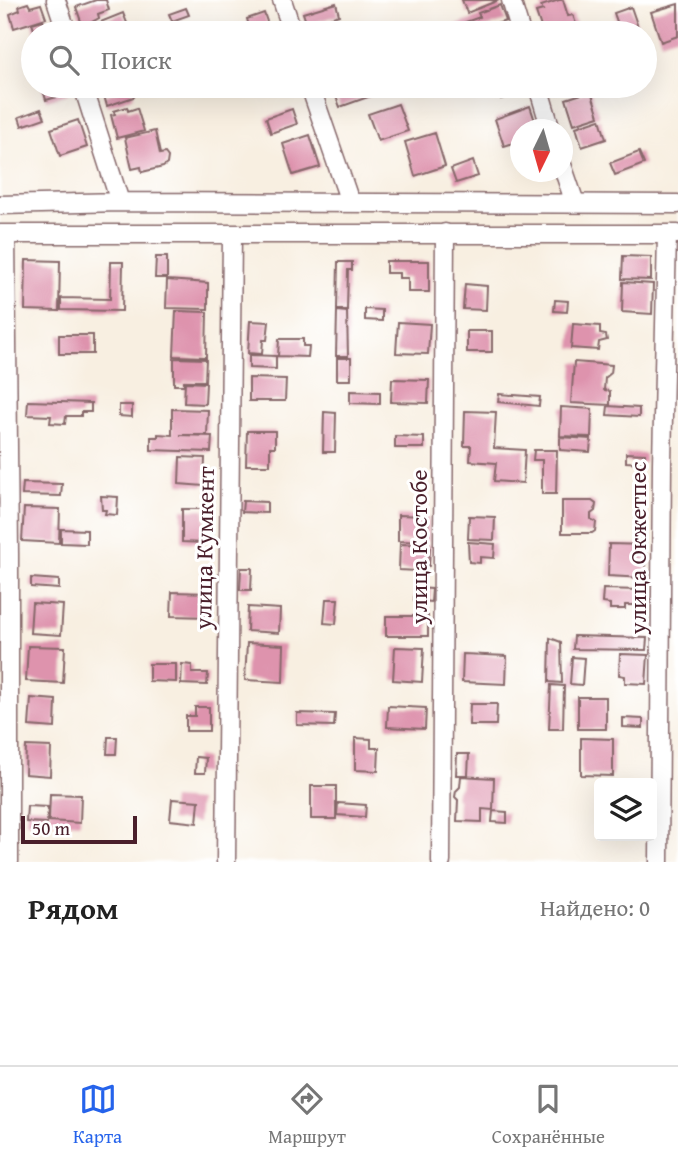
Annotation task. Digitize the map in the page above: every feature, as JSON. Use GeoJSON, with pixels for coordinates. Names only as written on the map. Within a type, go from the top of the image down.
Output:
{"type":"FeatureCollection","features":[{"type":"Feature","properties":{"kind":"street"},"geometry":{"type":"LineString","coordinates":[[56,0],[63,21]]}},
{"type":"Feature","properties":{"kind":"street"},"geometry":{"type":"LineString","coordinates":[[282,0],[289,21]]}},
{"type":"Feature","properties":{"kind":"street"},"geometry":{"type":"LineString","coordinates":[[510,0],[517,21]]}},
{"type":"Feature","properties":{"kind":"street"},"geometry":{"type":"LineString","coordinates":[[87,98],[120,202]]}},
{"type":"Feature","properties":{"kind":"street"},"geometry":{"type":"LineString","coordinates":[[314,98],[349,202]]}},
{"type":"Feature","properties":{"kind":"street"},"geometry":{"type":"LineString","coordinates":[[542,98],[548,119]]}},
{"type":"Feature","properties":{"kind":"street"},"geometry":{"type":"LineString","coordinates":[[568,182],[575,203]]}},
{"type":"Feature","properties":{"kind":"street"},"geometry":{"type":"LineString","coordinates":[[0,205],[120,202],[678,204]]}},
{"type":"Feature","properties":{"kind":"street","name":"улица Костобе"},"geometry":{"type":"LineString","coordinates":[[441,862],[445,233]]}},
{"type":"Feature","properties":{"kind":"street"},"geometry":{"type":"LineString","coordinates":[[6,850],[3,234],[672,234]]}},
{"type":"Feature","properties":{"kind":"street","name":"улица Кумкент"},"geometry":{"type":"LineString","coordinates":[[226,862],[232,234]]}},
{"type":"Feature","properties":{"kind":"street","name":"улица Окжетпес"},"geometry":{"type":"LineString","coordinates":[[659,862],[662,463],[672,234]]}},
{"type":"Feature","properties":{"kind":"building"},"geometry":{"type":"Polygon","coordinates":[[[96,0],[106,0],[109,10],[98,14],[99,18],[94,21],[81,21],[76,7],[96,0]]]}},
{"type":"Feature","properties":{"kind":"building"},"geometry":{"type":"Polygon","coordinates":[[[462,0],[499,0],[467,13],[462,0]]]}},
{"type":"Feature","properties":{"kind":"building"},"geometry":{"type":"Polygon","coordinates":[[[563,0],[568,16],[573,15],[575,21],[539,21],[536,12],[543,10],[541,6],[563,0]]]}},
{"type":"Feature","properties":{"kind":"building"},"geometry":{"type":"Polygon","coordinates":[[[28,3],[30,7],[41,4],[46,18],[21,21],[21,26],[14,28],[10,14],[20,10],[19,6],[28,3]]]}},
{"type":"Feature","properties":{"kind":"building"},"geometry":{"type":"Polygon","coordinates":[[[336,3],[339,15],[320,21],[306,21],[303,13],[336,3]]]}},
{"type":"Feature","properties":{"kind":"building"},"geometry":{"type":"Polygon","coordinates":[[[678,4],[678,36],[661,42],[657,21],[654,21],[651,12],[678,4]]]}},
{"type":"Feature","properties":{"kind":"building"},"geometry":{"type":"Polygon","coordinates":[[[500,5],[506,21],[469,21],[480,17],[478,13],[500,5]]]}},
{"type":"Feature","properties":{"kind":"building"},"geometry":{"type":"Polygon","coordinates":[[[631,7],[636,21],[617,21],[614,13],[631,7]]]}},
{"type":"Feature","properties":{"kind":"building"},"geometry":{"type":"Polygon","coordinates":[[[186,8],[189,15],[172,21],[169,14],[186,8]]]}},
{"type":"Feature","properties":{"kind":"building"},"geometry":{"type":"Polygon","coordinates":[[[123,13],[126,21],[103,21],[123,13]]]}},
{"type":"Feature","properties":{"kind":"building"},"geometry":{"type":"Polygon","coordinates":[[[264,13],[267,21],[248,21],[264,13]]]}},
{"type":"Feature","properties":{"kind":"building"},"geometry":{"type":"Polygon","coordinates":[[[105,98],[131,98],[107,106],[105,98]]]}},
{"type":"Feature","properties":{"kind":"building"},"geometry":{"type":"Polygon","coordinates":[[[337,98],[365,98],[340,107],[337,98]]]}},
{"type":"Feature","properties":{"kind":"building"},"geometry":{"type":"Polygon","coordinates":[[[593,98],[599,116],[574,124],[566,99],[593,98]]]}},
{"type":"Feature","properties":{"kind":"building"},"geometry":{"type":"Polygon","coordinates":[[[398,104],[408,131],[378,141],[368,114],[398,104]]]}},
{"type":"Feature","properties":{"kind":"building"},"geometry":{"type":"Polygon","coordinates":[[[530,106],[534,119],[510,119],[510,144],[504,146],[495,119],[530,106]]]}},
{"type":"Feature","properties":{"kind":"building"},"geometry":{"type":"Polygon","coordinates":[[[127,107],[128,111],[137,108],[144,131],[117,138],[111,115],[115,114],[114,111],[127,107]]]}},
{"type":"Feature","properties":{"kind":"building"},"geometry":{"type":"Polygon","coordinates":[[[41,109],[45,118],[22,126],[19,117],[41,109]]]}},
{"type":"Feature","properties":{"kind":"building"},"geometry":{"type":"Polygon","coordinates":[[[292,109],[297,124],[271,133],[266,118],[292,109]]]}},
{"type":"Feature","properties":{"kind":"building"},"geometry":{"type":"Polygon","coordinates":[[[600,119],[606,139],[582,147],[576,127],[600,119]]]}},
{"type":"Feature","properties":{"kind":"building"},"geometry":{"type":"Polygon","coordinates":[[[78,120],[87,147],[60,156],[51,129],[78,120]]]}},
{"type":"Feature","properties":{"kind":"building"},"geometry":{"type":"Polygon","coordinates":[[[155,131],[160,154],[165,153],[168,157],[167,164],[142,172],[141,167],[132,169],[125,138],[155,131]]]}},
{"type":"Feature","properties":{"kind":"building"},"geometry":{"type":"Polygon","coordinates":[[[435,133],[445,166],[415,176],[405,142],[435,133]]]}},
{"type":"Feature","properties":{"kind":"building"},"geometry":{"type":"Polygon","coordinates":[[[310,135],[320,167],[293,175],[283,144],[310,135]]]}},
{"type":"Feature","properties":{"kind":"building"},"geometry":{"type":"Polygon","coordinates":[[[639,152],[644,164],[615,175],[610,163],[639,152]]]}},
{"type":"Feature","properties":{"kind":"building"},"geometry":{"type":"Polygon","coordinates":[[[473,161],[478,176],[456,183],[451,169],[473,161]]]}},
{"type":"Feature","properties":{"kind":"building"},"geometry":{"type":"Polygon","coordinates":[[[623,256],[651,257],[651,280],[622,279],[623,256]]]}},
{"type":"Feature","properties":{"kind":"building"},"geometry":{"type":"Polygon","coordinates":[[[156,257],[167,257],[167,278],[155,278],[156,257]]]}},
{"type":"Feature","properties":{"kind":"building"},"geometry":{"type":"Polygon","coordinates":[[[26,260],[60,261],[59,311],[25,310],[26,260]]]}},
{"type":"Feature","properties":{"kind":"building"},"geometry":{"type":"Polygon","coordinates":[[[386,261],[429,261],[429,292],[408,292],[408,278],[399,278],[399,273],[386,273],[386,261]]]}},
{"type":"Feature","properties":{"kind":"building"},"geometry":{"type":"Polygon","coordinates":[[[111,262],[123,262],[122,311],[61,310],[61,298],[110,299],[111,262]]]}},
{"type":"Feature","properties":{"kind":"building"},"geometry":{"type":"Polygon","coordinates":[[[338,262],[352,262],[352,270],[348,270],[347,310],[337,310],[338,262]]]}},
{"type":"Feature","properties":{"kind":"building"},"geometry":{"type":"Polygon","coordinates":[[[167,280],[208,283],[208,309],[166,308],[167,280]]]}},
{"type":"Feature","properties":{"kind":"building"},"geometry":{"type":"Polygon","coordinates":[[[623,282],[653,284],[652,314],[622,312],[623,282]]]}},
{"type":"Feature","properties":{"kind":"building"},"geometry":{"type":"Polygon","coordinates":[[[465,284],[487,286],[486,310],[463,309],[465,284]]]}},
{"type":"Feature","properties":{"kind":"building"},"geometry":{"type":"Polygon","coordinates":[[[555,300],[568,301],[567,312],[554,311],[555,300]]]}},
{"type":"Feature","properties":{"kind":"building"},"geometry":{"type":"Polygon","coordinates":[[[365,309],[382,310],[382,321],[365,320],[365,309]]]}},
{"type":"Feature","properties":{"kind":"building"},"geometry":{"type":"Polygon","coordinates":[[[176,311],[207,312],[206,357],[174,356],[176,311]]]}},
{"type":"Feature","properties":{"kind":"building"},"geometry":{"type":"Polygon","coordinates":[[[337,311],[347,312],[348,356],[336,356],[337,311]]]}},
{"type":"Feature","properties":{"kind":"building"},"geometry":{"type":"Polygon","coordinates":[[[250,321],[269,322],[262,354],[248,353],[250,321]]]}},
{"type":"Feature","properties":{"kind":"building"},"geometry":{"type":"Polygon","coordinates":[[[398,322],[430,324],[428,354],[396,353],[398,322]]]}},
{"type":"Feature","properties":{"kind":"building"},"geometry":{"type":"Polygon","coordinates":[[[573,324],[600,326],[600,334],[606,335],[607,340],[599,342],[598,350],[571,348],[573,324]]]}},
{"type":"Feature","properties":{"kind":"building"},"geometry":{"type":"Polygon","coordinates":[[[467,331],[492,331],[492,352],[467,352],[467,331]]]}},
{"type":"Feature","properties":{"kind":"building"},"geometry":{"type":"Polygon","coordinates":[[[59,335],[93,335],[93,354],[59,354],[59,335]]]}},
{"type":"Feature","properties":{"kind":"building"},"geometry":{"type":"Polygon","coordinates":[[[279,339],[303,339],[303,346],[309,346],[308,357],[278,356],[279,339]]]}},
{"type":"Feature","properties":{"kind":"building"},"geometry":{"type":"Polygon","coordinates":[[[249,355],[276,356],[276,369],[249,368],[249,355]]]}},
{"type":"Feature","properties":{"kind":"building"},"geometry":{"type":"Polygon","coordinates":[[[174,358],[206,359],[205,381],[184,381],[184,385],[174,385],[174,358]]]}},
{"type":"Feature","properties":{"kind":"building"},"geometry":{"type":"Polygon","coordinates":[[[337,358],[351,358],[351,380],[337,380],[337,358]]]}},
{"type":"Feature","properties":{"kind":"building"},"geometry":{"type":"Polygon","coordinates":[[[574,362],[612,365],[611,373],[605,378],[604,390],[610,391],[610,405],[571,403],[574,362]]]}},
{"type":"Feature","properties":{"kind":"building"},"geometry":{"type":"Polygon","coordinates":[[[249,378],[286,379],[285,401],[249,401],[249,378]]]}},
{"type":"Feature","properties":{"kind":"building"},"geometry":{"type":"Polygon","coordinates":[[[392,379],[429,380],[428,403],[391,402],[392,379]]]}},
{"type":"Feature","properties":{"kind":"building"},"geometry":{"type":"Polygon","coordinates":[[[185,382],[206,383],[205,404],[184,403],[185,382]]]}},
{"type":"Feature","properties":{"kind":"building"},"geometry":{"type":"Polygon","coordinates":[[[350,391],[380,392],[380,404],[350,403],[350,391]]]}},
{"type":"Feature","properties":{"kind":"building"},"geometry":{"type":"Polygon","coordinates":[[[499,394],[540,397],[539,406],[498,402],[499,394]]]}},
{"type":"Feature","properties":{"kind":"building"},"geometry":{"type":"Polygon","coordinates":[[[28,401],[91,403],[91,412],[81,412],[81,416],[66,416],[65,424],[50,423],[51,416],[27,415],[28,401]]]}},
{"type":"Feature","properties":{"kind":"building"},"geometry":{"type":"Polygon","coordinates":[[[119,405],[132,405],[132,417],[119,416],[119,405]]]}},
{"type":"Feature","properties":{"kind":"building"},"geometry":{"type":"Polygon","coordinates":[[[608,406],[639,408],[639,417],[607,415],[608,406]]]}},
{"type":"Feature","properties":{"kind":"building"},"geometry":{"type":"Polygon","coordinates":[[[561,407],[592,409],[591,437],[560,436],[561,407]]]}},
{"type":"Feature","properties":{"kind":"building"},"geometry":{"type":"Polygon","coordinates":[[[172,409],[208,410],[207,435],[180,435],[212,436],[211,452],[151,450],[151,437],[158,437],[158,434],[172,435],[172,409]]]}},
{"type":"Feature","properties":{"kind":"building"},"geometry":{"type":"Polygon","coordinates":[[[465,411],[496,412],[494,448],[525,450],[523,483],[494,481],[496,463],[470,461],[471,446],[464,446],[465,411]]]}},
{"type":"Feature","properties":{"kind":"building"},"geometry":{"type":"Polygon","coordinates":[[[324,412],[336,413],[335,452],[323,452],[324,412]]]}},
{"type":"Feature","properties":{"kind":"building"},"geometry":{"type":"Polygon","coordinates":[[[247,431],[275,431],[275,447],[270,447],[270,465],[246,465],[247,431]]]}},
{"type":"Feature","properties":{"kind":"building"},"geometry":{"type":"Polygon","coordinates":[[[395,436],[424,437],[424,448],[395,448],[395,436]]]}},
{"type":"Feature","properties":{"kind":"building"},"geometry":{"type":"Polygon","coordinates":[[[560,437],[591,439],[590,452],[560,450],[560,437]]]}},
{"type":"Feature","properties":{"kind":"building"},"geometry":{"type":"Polygon","coordinates":[[[534,450],[557,450],[556,494],[542,494],[542,460],[533,460],[534,450]]]}},
{"type":"Feature","properties":{"kind":"building"},"geometry":{"type":"Polygon","coordinates":[[[626,453],[645,454],[645,463],[626,462],[626,453]]]}},
{"type":"Feature","properties":{"kind":"building"},"geometry":{"type":"Polygon","coordinates":[[[180,457],[205,458],[204,486],[179,484],[180,457]]]}},
{"type":"Feature","properties":{"kind":"building"},"geometry":{"type":"Polygon","coordinates":[[[23,483],[62,484],[61,496],[22,495],[23,483]]]}},
{"type":"Feature","properties":{"kind":"building"},"geometry":{"type":"Polygon","coordinates":[[[101,496],[118,497],[117,515],[105,514],[101,496]]]}},
{"type":"Feature","properties":{"kind":"building"},"geometry":{"type":"Polygon","coordinates":[[[243,501],[267,502],[267,513],[242,512],[243,501]]]}},
{"type":"Feature","properties":{"kind":"building"},"geometry":{"type":"Polygon","coordinates":[[[562,501],[592,501],[596,504],[595,511],[591,514],[591,519],[596,522],[595,531],[562,533],[562,501]]]}},
{"type":"Feature","properties":{"kind":"building"},"geometry":{"type":"Polygon","coordinates":[[[24,508],[60,509],[59,543],[22,541],[24,508]]]}},
{"type":"Feature","properties":{"kind":"building"},"geometry":{"type":"Polygon","coordinates":[[[182,509],[205,509],[205,543],[182,542],[182,509]]]}},
{"type":"Feature","properties":{"kind":"building"},"geometry":{"type":"Polygon","coordinates":[[[398,515],[428,516],[428,542],[398,541],[398,515]]]}},
{"type":"Feature","properties":{"kind":"building"},"geometry":{"type":"Polygon","coordinates":[[[469,516],[495,517],[494,540],[468,539],[469,516]]]}},
{"type":"Feature","properties":{"kind":"building"},"geometry":{"type":"Polygon","coordinates":[[[61,529],[87,530],[87,544],[61,543],[61,529]]]}},
{"type":"Feature","properties":{"kind":"building"},"geometry":{"type":"Polygon","coordinates":[[[468,542],[495,544],[494,558],[480,557],[480,563],[469,562],[468,542]]]}},
{"type":"Feature","properties":{"kind":"building"},"geometry":{"type":"Polygon","coordinates":[[[400,544],[430,545],[429,566],[418,565],[418,571],[399,570],[400,544]]]}},
{"type":"Feature","properties":{"kind":"building"},"geometry":{"type":"Polygon","coordinates":[[[609,544],[646,545],[645,578],[608,576],[609,544]]]}},
{"type":"Feature","properties":{"kind":"building"},"geometry":{"type":"Polygon","coordinates":[[[241,568],[252,568],[251,590],[240,590],[241,568]]]}},
{"type":"Feature","properties":{"kind":"building"},"geometry":{"type":"Polygon","coordinates":[[[31,578],[59,580],[59,589],[31,587],[31,578]]]}},
{"type":"Feature","properties":{"kind":"building"},"geometry":{"type":"Polygon","coordinates":[[[415,588],[432,589],[431,602],[414,600],[415,588]]]}},
{"type":"Feature","properties":{"kind":"building"},"geometry":{"type":"Polygon","coordinates":[[[603,589],[639,590],[639,605],[610,609],[610,604],[602,603],[603,589]]]}},
{"type":"Feature","properties":{"kind":"building"},"geometry":{"type":"Polygon","coordinates":[[[172,592],[209,593],[209,617],[171,616],[172,592]]]}},
{"type":"Feature","properties":{"kind":"building"},"geometry":{"type":"Polygon","coordinates":[[[326,599],[338,599],[336,624],[324,623],[326,599]]]}},
{"type":"Feature","properties":{"kind":"building"},"geometry":{"type":"Polygon","coordinates":[[[32,603],[63,605],[61,635],[30,633],[32,603]]]}},
{"type":"Feature","properties":{"kind":"building"},"geometry":{"type":"Polygon","coordinates":[[[248,607],[280,609],[279,633],[247,631],[248,607]]]}},
{"type":"Feature","properties":{"kind":"building"},"geometry":{"type":"Polygon","coordinates":[[[386,616],[428,616],[428,636],[386,636],[386,616]]]}},
{"type":"Feature","properties":{"kind":"building"},"geometry":{"type":"Polygon","coordinates":[[[574,636],[647,638],[646,650],[573,649],[574,636]]]}},
{"type":"Feature","properties":{"kind":"building"},"geometry":{"type":"Polygon","coordinates":[[[550,638],[561,642],[562,683],[549,682],[550,638]]]}},
{"type":"Feature","properties":{"kind":"building"},"geometry":{"type":"Polygon","coordinates":[[[247,643],[284,645],[283,682],[245,680],[247,643]]]}},
{"type":"Feature","properties":{"kind":"building"},"geometry":{"type":"Polygon","coordinates":[[[28,646],[65,647],[63,683],[26,681],[28,646]]]}},
{"type":"Feature","properties":{"kind":"building"},"geometry":{"type":"Polygon","coordinates":[[[395,647],[424,648],[422,682],[393,680],[395,647]]]}},
{"type":"Feature","properties":{"kind":"building"},"geometry":{"type":"Polygon","coordinates":[[[463,654],[507,656],[506,684],[462,682],[463,654]]]}},
{"type":"Feature","properties":{"kind":"building"},"geometry":{"type":"Polygon","coordinates":[[[620,654],[648,655],[646,684],[625,683],[625,676],[619,675],[620,654]]]}},
{"type":"Feature","properties":{"kind":"building"},"geometry":{"type":"Polygon","coordinates":[[[572,657],[584,658],[582,685],[570,684],[572,657]]]}},
{"type":"Feature","properties":{"kind":"building"},"geometry":{"type":"Polygon","coordinates":[[[149,664],[176,664],[176,682],[149,681],[149,664]]]}},
{"type":"Feature","properties":{"kind":"building"},"geometry":{"type":"Polygon","coordinates":[[[182,664],[192,665],[192,673],[208,673],[207,685],[181,684],[182,664]]]}},
{"type":"Feature","properties":{"kind":"building"},"geometry":{"type":"Polygon","coordinates":[[[551,685],[564,686],[563,729],[549,729],[551,685]]]}},
{"type":"Feature","properties":{"kind":"building"},"geometry":{"type":"Polygon","coordinates":[[[578,697],[606,697],[606,729],[578,729],[578,697]]]}},
{"type":"Feature","properties":{"kind":"building"},"geometry":{"type":"Polygon","coordinates":[[[31,698],[56,700],[55,728],[29,726],[31,698]]]}},
{"type":"Feature","properties":{"kind":"building"},"geometry":{"type":"Polygon","coordinates":[[[470,704],[497,704],[496,725],[469,725],[470,704]]]}},
{"type":"Feature","properties":{"kind":"building"},"geometry":{"type":"Polygon","coordinates":[[[388,706],[426,708],[425,729],[387,727],[388,706]]]}},
{"type":"Feature","properties":{"kind":"building"},"geometry":{"type":"Polygon","coordinates":[[[195,707],[209,707],[209,731],[186,731],[186,716],[195,716],[195,707]]]}},
{"type":"Feature","properties":{"kind":"building"},"geometry":{"type":"Polygon","coordinates":[[[297,713],[335,714],[334,726],[297,725],[297,713]]]}},
{"type":"Feature","properties":{"kind":"building"},"geometry":{"type":"Polygon","coordinates":[[[623,718],[643,719],[643,728],[623,727],[623,718]]]}},
{"type":"Feature","properties":{"kind":"building"},"geometry":{"type":"Polygon","coordinates":[[[108,737],[117,737],[116,754],[107,754],[108,737]]]}},
{"type":"Feature","properties":{"kind":"building"},"geometry":{"type":"Polygon","coordinates":[[[355,738],[371,739],[371,748],[379,748],[378,771],[355,770],[355,738]]]}},
{"type":"Feature","properties":{"kind":"building"},"geometry":{"type":"Polygon","coordinates":[[[581,738],[613,739],[613,776],[581,775],[581,738]]]}},
{"type":"Feature","properties":{"kind":"building"},"geometry":{"type":"Polygon","coordinates":[[[26,746],[51,747],[50,776],[25,774],[26,746]]]}},
{"type":"Feature","properties":{"kind":"building"},"geometry":{"type":"Polygon","coordinates":[[[457,754],[469,754],[468,775],[456,775],[457,754]]]}},
{"type":"Feature","properties":{"kind":"building"},"geometry":{"type":"Polygon","coordinates":[[[196,757],[206,758],[205,773],[195,773],[196,757]]]}},
{"type":"Feature","properties":{"kind":"building"},"geometry":{"type":"Polygon","coordinates":[[[461,776],[494,778],[493,810],[482,809],[482,822],[457,821],[458,800],[455,797],[461,776]]]}},
{"type":"Feature","properties":{"kind":"building"},"geometry":{"type":"Polygon","coordinates":[[[311,786],[336,786],[336,819],[311,819],[311,786]]]}},
{"type":"Feature","properties":{"kind":"building"},"geometry":{"type":"Polygon","coordinates":[[[50,794],[81,795],[80,823],[49,821],[50,794]]]}},
{"type":"Feature","properties":{"kind":"building"},"geometry":{"type":"Polygon","coordinates":[[[172,799],[199,801],[197,823],[170,820],[172,799]]]}},
{"type":"Feature","properties":{"kind":"building"},"geometry":{"type":"Polygon","coordinates":[[[338,803],[366,805],[365,817],[337,815],[338,803]]]}},
{"type":"Feature","properties":{"kind":"building"},"geometry":{"type":"Polygon","coordinates":[[[27,806],[48,807],[47,823],[26,822],[27,806]]]}},
{"type":"Feature","properties":{"kind":"building"},"geometry":{"type":"Polygon","coordinates":[[[493,811],[507,812],[507,823],[492,822],[493,811]]]}}]}
